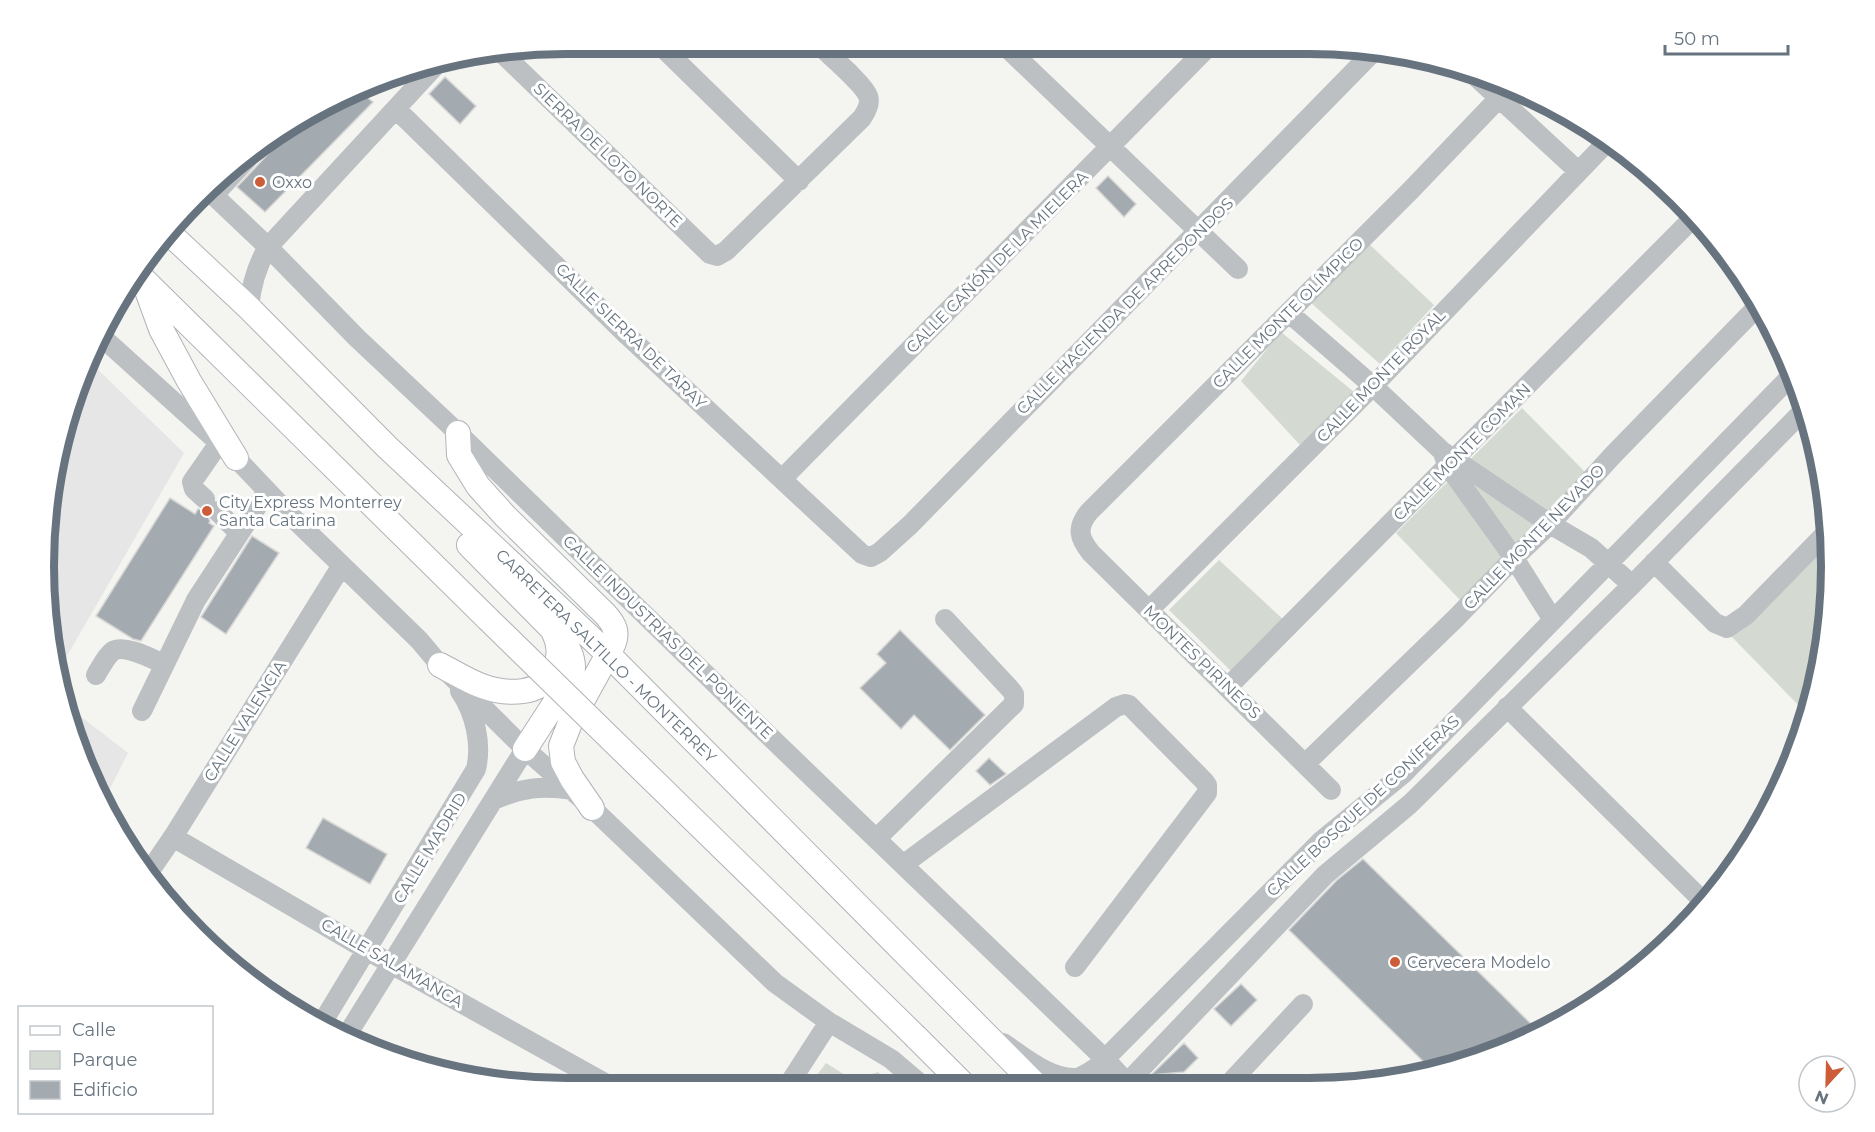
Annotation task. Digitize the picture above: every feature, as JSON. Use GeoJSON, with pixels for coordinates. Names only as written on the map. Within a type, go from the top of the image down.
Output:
{"type":"FeatureCollection","features":[{"type":"Feature","properties":{"kind":"main road","name":"CARRETERA SALTILLO - MONTERREY"},"geometry":{"type":"LineString","coordinates":[[174,237],[249,308],[387,447],[608,654],[1029,1078]]}},
{"type":"Feature","properties":{"kind":"main road"},"geometry":{"type":"LineString","coordinates":[[143,278],[957,1078]]}},
{"type":"Feature","properties":{"kind":"main road"},"geometry":{"type":"LineString","coordinates":[[142,280],[161,329],[227,451]]}},
{"type":"Feature","properties":{"kind":"main road"},"geometry":{"type":"LineString","coordinates":[[458,433],[459,455],[478,486],[613,624],[616,637],[570,723],[561,746],[563,762],[592,808]]}},
{"type":"Feature","properties":{"kind":"main road"},"geometry":{"type":"LineString","coordinates":[[387,447],[392,461],[416,490],[565,642],[570,651],[573,672],[525,749]]}},
{"type":"Feature","properties":{"kind":"main road"},"geometry":{"type":"LineString","coordinates":[[441,665],[480,686],[492,689],[516,692],[537,687],[550,676],[557,662],[558,645],[553,631]]}},
{"type":"Feature","properties":{"kind":"street"},"geometry":{"type":"LineString","coordinates":[[668,54],[799,181],[862,118],[867,109],[868,95],[864,88],[828,54]]}},
{"type":"Feature","properties":{"kind":"street"},"geometry":{"type":"LineString","coordinates":[[1013,54],[1238,269]]}},
{"type":"Feature","properties":{"kind":"street","name":"CALLE CAÑÓN DE LA MIELERA"},"geometry":{"type":"LineString","coordinates":[[782,479],[1201,54]]}},
{"type":"Feature","properties":{"kind":"street","name":"SIERRA DE LOTO NORTE"},"geometry":{"type":"LineString","coordinates":[[506,57],[713,255],[721,255],[726,251],[799,181]]}},
{"type":"Feature","properties":{"kind":"street","name":"CALLE HACIENDA DE ARREDONDOS"},"geometry":{"type":"LineString","coordinates":[[871,557],[880,552],[910,525],[1368,57]]}},
{"type":"Feature","properties":{"kind":"street"},"geometry":{"type":"LineString","coordinates":[[249,308],[250,286],[268,247],[428,72]]}},
{"type":"Feature","properties":{"kind":"street"},"geometry":{"type":"LineString","coordinates":[[1487,86],[1578,171]]}},
{"type":"Feature","properties":{"kind":"street","name":"CALLE MONTE OLÍMPICO"},"geometry":{"type":"LineString","coordinates":[[1079,530],[1089,512],[1411,190],[1500,97]]}},
{"type":"Feature","properties":{"kind":"street","name":"CALLE SIERRA DE TARAY"},"geometry":{"type":"LineString","coordinates":[[396,109],[628,336],[862,554],[871,557]]}},
{"type":"Feature","properties":{"kind":"street","name":"CALLE MONTE ROYAL"},"geometry":{"type":"LineString","coordinates":[[1149,610],[1373,386],[1602,147]]}},
{"type":"Feature","properties":{"kind":"street","name":"CALLE INDUSTRIAS DEL PONIENTE"},"geometry":{"type":"LineString","coordinates":[[213,195],[268,247],[357,338],[1105,1059],[1121,1078]]}},
{"type":"Feature","properties":{"kind":"street","name":"CALLE MONTE COMAN"},"geometry":{"type":"LineString","coordinates":[[1228,687],[1448,459],[1689,222]]}},
{"type":"Feature","properties":{"kind":"street","name":"CALLE MONTE NEVADO"},"geometry":{"type":"LineString","coordinates":[[1305,764],[1550,524],[1613,455],[1753,311]]}},
{"type":"Feature","properties":{"kind":"street"},"geometry":{"type":"LineString","coordinates":[[1289,313],[1373,386],[1448,459],[1581,542],[1632,585]]}},
{"type":"Feature","properties":{"kind":"street"},"geometry":{"type":"LineString","coordinates":[[106,341],[227,451],[419,640],[525,749],[592,808],[775,983],[829,1022],[891,1059],[913,1078]]}},
{"type":"Feature","properties":{"kind":"street","name":"CALLE BOSQUE DE CONÍFERAS"},"geometry":{"type":"LineString","coordinates":[[982,1033],[1039,1066],[1065,1076],[1076,1078],[1096,1068],[1321,841],[1403,774],[1786,381]]}},
{"type":"Feature","properties":{"kind":"street","name":"CALLE BOSQUE DE CONÍFERAS"},"geometry":{"type":"LineString","coordinates":[[1136,1078],[1326,875],[1410,804],[1632,585],[1799,416]]}},
{"type":"Feature","properties":{"kind":"street"},"geometry":{"type":"LineString","coordinates":[[227,451],[192,482],[194,489],[239,533]]}},
{"type":"Feature","properties":{"kind":"street"},"geometry":{"type":"LineString","coordinates":[[1448,459],[1553,620]]}},
{"type":"Feature","properties":{"kind":"street"},"geometry":{"type":"LineString","coordinates":[[142,711],[196,600],[267,491]]}},
{"type":"Feature","properties":{"kind":"street","name":"MONTES PIRINEOS"},"geometry":{"type":"LineString","coordinates":[[1079,530],[1080,536],[1091,553],[1330,790]]}},
{"type":"Feature","properties":{"kind":"street"},"geometry":{"type":"LineString","coordinates":[[1654,562],[1715,623],[1727,628],[1746,615],[1820,539]]}},
{"type":"Feature","properties":{"kind":"street","name":"CALLE VALENCIA"},"geometry":{"type":"LineString","coordinates":[[152,867],[342,565]]}},
{"type":"Feature","properties":{"kind":"street"},"geometry":{"type":"LineString","coordinates":[[877,838],[1014,704],[1014,694],[1011,690],[945,619]]}},
{"type":"Feature","properties":{"kind":"street"},"geometry":{"type":"LineString","coordinates":[[96,675],[109,656],[118,649],[131,650],[164,664]]}},
{"type":"Feature","properties":{"kind":"street","name":"CALLE MADRID"},"geometry":{"type":"LineString","coordinates":[[326,1017],[476,769],[480,747],[470,712],[464,697],[441,665]]}},
{"type":"Feature","properties":{"kind":"street"},"geometry":{"type":"LineString","coordinates":[[904,864],[1116,706],[1129,705],[1204,781],[1207,785],[1207,793],[1075,967]]}},
{"type":"Feature","properties":{"kind":"street"},"geometry":{"type":"LineString","coordinates":[[1507,707],[1699,897]]}},
{"type":"Feature","properties":{"kind":"street","name":"CALLE MADRID"},"geometry":{"type":"LineString","coordinates":[[350,1029],[525,749]]}},
{"type":"Feature","properties":{"kind":"street"},"geometry":{"type":"LineString","coordinates":[[494,800],[540,786],[573,791]]}},
{"type":"Feature","properties":{"kind":"street","name":"CALLE SALAMANCA"},"geometry":{"type":"LineString","coordinates":[[173,837],[391,964],[596,1078]]}},
{"type":"Feature","properties":{"kind":"street"},"geometry":{"type":"LineString","coordinates":[[1234,1078],[1303,1004]]}},
{"type":"Feature","properties":{"kind":"street"},"geometry":{"type":"LineString","coordinates":[[792,1078],[829,1022]]}},
{"type":"Feature","properties":{"kind":"shaded area"},"geometry":{"type":"Polygon","coordinates":[[[95,366],[184,453],[63,662],[55,599],[54,566],[58,499],[71,433],[95,366]]]}},
{"type":"Feature","properties":{"kind":"shaded area"},"geometry":{"type":"Polygon","coordinates":[[[75,712],[128,753],[108,793],[93,762],[75,712]]]}},
{"type":"Feature","properties":{"kind":"green space"},"geometry":{"type":"Polygon","coordinates":[[[1369,244],[1434,305],[1380,364],[1310,302],[1369,244]]]}},
{"type":"Feature","properties":{"kind":"green space"},"geometry":{"type":"Polygon","coordinates":[[[1281,332],[1354,392],[1300,445],[1241,381],[1281,332]]]}},
{"type":"Feature","properties":{"kind":"green space"},"geometry":{"type":"Polygon","coordinates":[[[1522,408],[1588,475],[1460,600],[1396,533],[1522,408]]]}},
{"type":"Feature","properties":{"kind":"green space"},"geometry":{"type":"Polygon","coordinates":[[[1820,546],[1817,633],[1801,708],[1731,636],[1820,546]]]}},
{"type":"Feature","properties":{"kind":"green space"},"geometry":{"type":"Polygon","coordinates":[[[1219,560],[1285,621],[1233,673],[1169,610],[1219,560]]]}},
{"type":"Feature","properties":{"kind":"green space"},"geometry":{"type":"Polygon","coordinates":[[[826,1063],[850,1078],[815,1078],[826,1063]]]}},
{"type":"Feature","properties":{"kind":"green space"},"geometry":{"type":"Polygon","coordinates":[[[878,1072],[884,1078],[859,1078],[878,1072]]]}},
{"type":"Feature","properties":{"kind":"building"},"geometry":{"type":"Polygon","coordinates":[[[445,77],[476,106],[460,124],[429,94],[445,77]]]}},
{"type":"Feature","properties":{"kind":"building"},"geometry":{"type":"Polygon","coordinates":[[[365,96],[373,102],[265,212],[237,187],[270,152],[271,148],[282,140],[340,107],[365,96]]]}},
{"type":"Feature","properties":{"kind":"building"},"geometry":{"type":"Polygon","coordinates":[[[1108,176],[1136,204],[1124,217],[1096,188],[1108,176]]]}},
{"type":"Feature","properties":{"kind":"building"},"geometry":{"type":"Polygon","coordinates":[[[170,498],[195,514],[198,509],[205,511],[209,523],[214,526],[141,641],[133,639],[96,616],[170,498]]]}},
{"type":"Feature","properties":{"kind":"building"},"geometry":{"type":"Polygon","coordinates":[[[252,536],[279,553],[226,634],[201,617],[252,536]]]}},
{"type":"Feature","properties":{"kind":"building"},"geometry":{"type":"Polygon","coordinates":[[[900,630],[985,715],[950,750],[914,715],[901,729],[860,688],[886,663],[877,654],[900,630]]]}},
{"type":"Feature","properties":{"kind":"building"},"geometry":{"type":"Polygon","coordinates":[[[989,758],[1006,774],[990,785],[976,771],[989,758]]]}},
{"type":"Feature","properties":{"kind":"building"},"geometry":{"type":"Polygon","coordinates":[[[323,818],[387,854],[370,884],[306,848],[323,818]]]}},
{"type":"Feature","properties":{"kind":"building","name":"Cervecera Modelo"},"geometry":{"type":"Polygon","coordinates":[[[1363,859],[1533,1026],[1474,1051],[1426,1064],[1289,930],[1337,880],[1363,859]]]}},
{"type":"Feature","properties":{"kind":"building"},"geometry":{"type":"Polygon","coordinates":[[[1241,984],[1257,1000],[1231,1026],[1214,1009],[1241,984]]]}},
{"type":"Feature","properties":{"kind":"building"},"geometry":{"type":"Polygon","coordinates":[[[1184,1043],[1198,1058],[1184,1072],[1151,1075],[1184,1043]]]}},
{"type":"Feature","properties":{"kind":"place","name":"Oxxo"},"geometry":{"type":"Point","coordinates":[260,182]}},
{"type":"Feature","properties":{"kind":"place","name":"City Express Monterrey Santa Catarina"},"geometry":{"type":"Point","coordinates":[207,511]}},
{"type":"Feature","properties":{"kind":"place","name":"Cervecera Modelo"},"geometry":{"type":"Point","coordinates":[1395,962]}}]}
